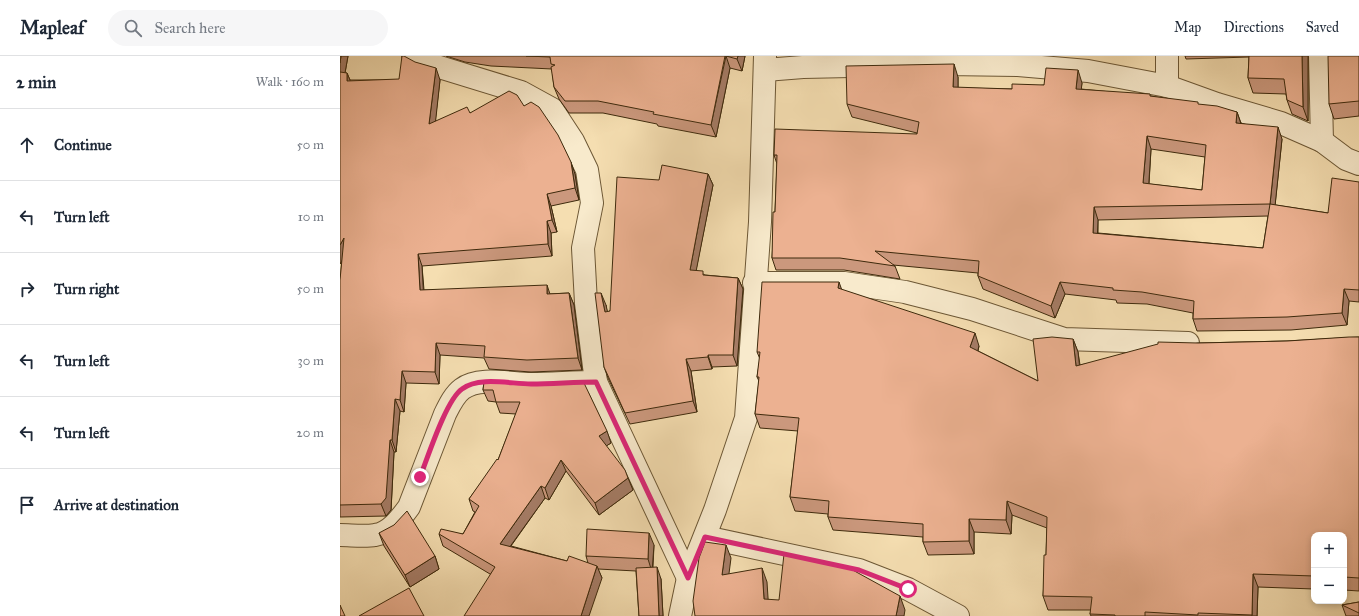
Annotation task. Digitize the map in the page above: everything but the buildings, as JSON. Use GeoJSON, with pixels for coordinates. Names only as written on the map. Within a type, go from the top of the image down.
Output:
{"type":"FeatureCollection","features":[{"type":"Feature","properties":{"kind":"street"},"geometry":{"type":"LineString","coordinates":[[413,56],[430,64],[521,92],[552,109],[573,141],[587,170],[592,203],[583,248],[586,303],[596,382],[688,578]]}},
{"type":"Feature","properties":{"kind":"street"},"geometry":{"type":"LineString","coordinates":[[1167,56],[1167,86]]}},
{"type":"Feature","properties":{"kind":"street"},"geometry":{"type":"LineString","coordinates":[[1320,56],[1322,141]]}},
{"type":"Feature","properties":{"kind":"street"},"geometry":{"type":"LineString","coordinates":[[680,616],[688,578],[716,510],[746,418],[754,283],[760,222],[765,63],[803,67],[945,64],[1018,65],[1088,71],[1167,86],[1217,104],[1281,123],[1322,141],[1346,159],[1359,164]]}},
{"type":"Feature","properties":{"kind":"street"},"geometry":{"type":"LineString","coordinates":[[754,283],[844,283],[905,292],[972,309],[1064,339],[1210,343]]}},
{"type":"Feature","properties":{"kind":"street"},"geometry":{"type":"LineString","coordinates":[[340,534],[376,535],[391,528],[401,518],[409,507],[445,414],[461,389],[475,383],[502,382],[531,384],[596,382]]}},
{"type":"Feature","properties":{"kind":"street"},"geometry":{"type":"LineString","coordinates":[[705,537],[859,570],[908,589],[958,616]]}},
{"type":"Feature","properties":{"kind":"route"},"geometry":{"type":"LineString","coordinates":[[420,477],[445,414],[461,389],[475,383],[502,382],[531,384],[596,382],[688,578],[705,537],[859,570],[908,589]]}}]}
